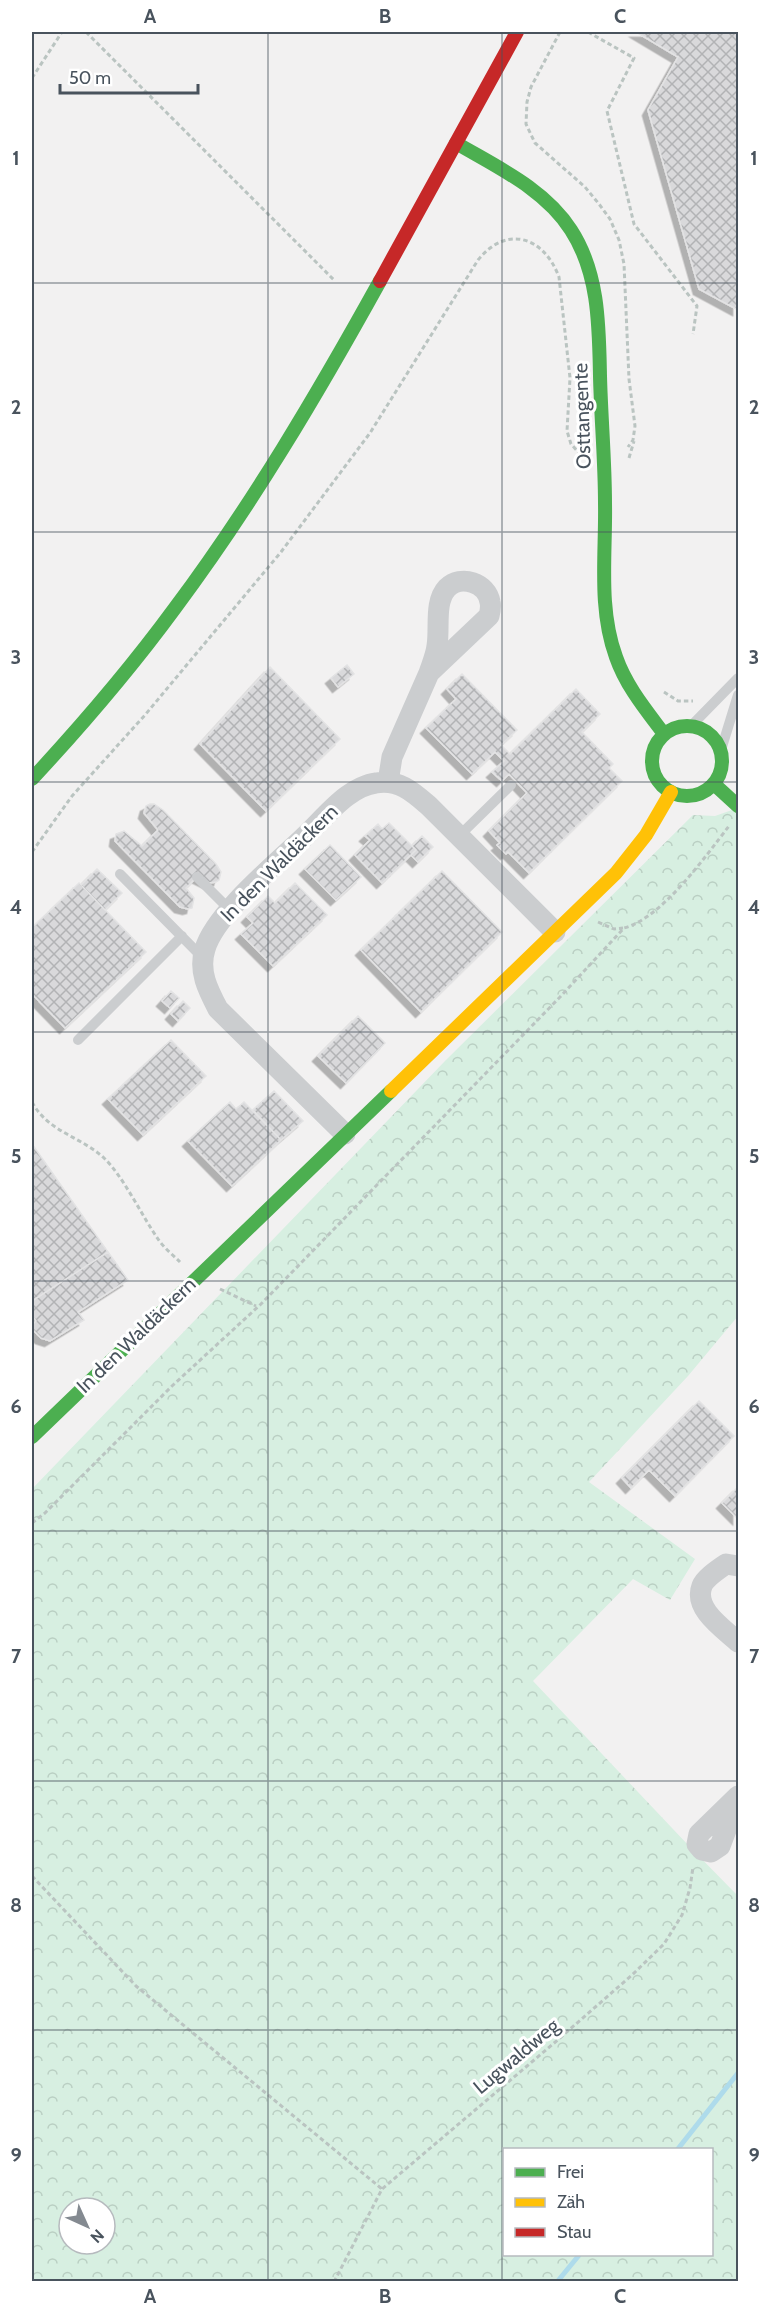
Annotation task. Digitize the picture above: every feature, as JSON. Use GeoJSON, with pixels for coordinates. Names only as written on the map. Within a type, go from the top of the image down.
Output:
{"type":"FeatureCollection","features":[{"type":"Feature","properties":{"kind":"main road"},"geometry":{"type":"LineString","coordinates":[[32,779],[119,680],[218,548],[321,385],[517,32]]}},
{"type":"Feature","properties":{"kind":"main road","name":"Osttangente"},"geometry":{"type":"LineString","coordinates":[[456,142],[524,185],[554,208],[572,230],[581,249],[595,299],[604,460],[605,599],[608,630],[626,681],[663,734]]}},
{"type":"Feature","properties":{"kind":"main road"},"geometry":{"type":"LineString","coordinates":[[680,726],[691,726],[708,732],[716,741],[721,750],[722,761],[720,773],[714,784],[700,794],[688,796],[670,792],[661,785],[654,774],[652,763],[656,743],[663,734],[680,726]]}},
{"type":"Feature","properties":{"kind":"main road"},"geometry":{"type":"LineString","coordinates":[[714,784],[738,806]]}},
{"type":"Feature","properties":{"kind":"main road","name":"In den Waldäckern"},"geometry":{"type":"LineString","coordinates":[[32,1437],[195,1277],[555,933],[632,854],[646,835],[670,792]]}},
{"type":"Feature","properties":{"kind":"street"},"geometry":{"type":"LineString","coordinates":[[429,673],[392,758],[388,782],[410,790],[555,933]]}},
{"type":"Feature","properties":{"kind":"street","name":"In den Waldäckern"},"geometry":{"type":"LineString","coordinates":[[202,957],[211,932],[230,909],[347,796],[375,783],[388,782]]}},
{"type":"Feature","properties":{"kind":"street"},"geometry":{"type":"LineString","coordinates":[[202,957],[204,978],[218,1009],[345,1134]]}},
{"type":"Feature","properties":{"kind":"street"},"geometry":{"type":"LineString","coordinates":[[738,1566],[726,1564],[702,1584],[700,1600],[706,1612],[738,1642]]}},
{"type":"Feature","properties":{"kind":"street"},"geometry":{"type":"LineString","coordinates":[[738,1796],[699,1834],[697,1844],[702,1850],[711,1852],[720,1846],[732,1814],[738,1805]]}},
{"type":"Feature","properties":{"kind":"lane"},"geometry":{"type":"LineString","coordinates":[[691,726],[738,678]]}},
{"type":"Feature","properties":{"kind":"lane"},"geometry":{"type":"LineString","coordinates":[[721,750],[738,695]]}},
{"type":"Feature","properties":{"kind":"lane"},"geometry":{"type":"LineString","coordinates":[[459,836],[511,785]]}},
{"type":"Feature","properties":{"kind":"lane"},"geometry":{"type":"LineString","coordinates":[[120,874],[202,957]]}},
{"type":"Feature","properties":{"kind":"lane"},"geometry":{"type":"LineString","coordinates":[[197,878],[230,909]]}},
{"type":"Feature","properties":{"kind":"lane"},"geometry":{"type":"LineString","coordinates":[[78,1040],[182,936]]}},
{"type":"Feature","properties":{"kind":"path"},"geometry":{"type":"LineString","coordinates":[[32,78],[62,32]]}},
{"type":"Feature","properties":{"kind":"path"},"geometry":{"type":"LineString","coordinates":[[86,32],[335,281]]}},
{"type":"Feature","properties":{"kind":"path"},"geometry":{"type":"LineString","coordinates":[[32,852],[72,796],[145,715],[281,552],[370,433],[478,260],[489,247],[500,240],[527,241],[539,248],[555,267],[559,277],[570,378],[567,431],[571,444],[582,455],[604,460],[618,456],[633,440],[635,426],[629,379],[624,264],[619,240],[610,219],[599,204],[585,187],[535,143],[526,124],[527,102],[531,87],[560,32]]}},
{"type":"Feature","properties":{"kind":"path"},"geometry":{"type":"LineString","coordinates":[[588,32],[634,58],[607,111],[634,224],[697,306],[693,334]]}},
{"type":"Feature","properties":{"kind":"path"},"geometry":{"type":"LineString","coordinates":[[628,464],[635,426]]}},
{"type":"Feature","properties":{"kind":"path"},"geometry":{"type":"LineString","coordinates":[[660,687],[674,699],[685,702],[706,697],[717,699]]}},
{"type":"Feature","properties":{"kind":"path"},"geometry":{"type":"LineString","coordinates":[[32,1523],[45,1513],[256,1306],[417,1145],[624,928],[635,925],[648,917],[673,893],[727,828]]}},
{"type":"Feature","properties":{"kind":"path"},"geometry":{"type":"LineString","coordinates":[[32,1102],[38,1114],[63,1133],[83,1143],[104,1158],[159,1242],[195,1277],[256,1306]]}},
{"type":"Feature","properties":{"kind":"path","name":"Lugwaldweg"},"geometry":{"type":"LineString","coordinates":[[334,2282],[382,2189],[571,2029],[664,1944],[682,1915],[690,1888],[697,1844]]}},
{"type":"Feature","properties":{"kind":"path"},"geometry":{"type":"LineString","coordinates":[[32,1876],[136,1986],[382,2189]]}},
{"type":"Feature","properties":{"kind":"green space"},"geometry":{"type":"Polygon","coordinates":[[[732,810],[738,815],[738,1316],[688,1376],[589,1482],[695,1559],[670,1600],[633,1579],[533,1681],[738,1896],[738,2277],[734,2281],[32,2281],[32,1489],[445,1061],[693,815],[715,816],[732,810]]]}},
{"type":"Feature","properties":{"kind":"building"},"geometry":{"type":"Polygon","coordinates":[[[636,32],[738,32],[738,310],[699,289],[648,110],[678,57],[636,32]]]}},
{"type":"Feature","properties":{"kind":"building"},"geometry":{"type":"Polygon","coordinates":[[[347,665],[354,674],[338,687],[331,678],[347,665]]]}},
{"type":"Feature","properties":{"kind":"building"},"geometry":{"type":"Polygon","coordinates":[[[270,667],[340,739],[266,811],[200,744],[270,667]]]}},
{"type":"Feature","properties":{"kind":"building"},"geometry":{"type":"Polygon","coordinates":[[[462,674],[517,730],[501,745],[510,754],[576,689],[600,714],[582,732],[613,764],[609,768],[622,781],[529,873],[508,852],[506,854],[497,845],[500,843],[489,831],[527,793],[509,774],[502,781],[492,772],[504,761],[495,752],[472,774],[426,728],[456,699],[447,689],[462,674]]]}},
{"type":"Feature","properties":{"kind":"building"},"geometry":{"type":"Polygon","coordinates":[[[150,804],[163,810],[216,864],[221,872],[216,882],[209,883],[197,877],[186,888],[194,898],[192,908],[180,907],[115,841],[116,834],[124,831],[142,846],[158,830],[144,813],[146,806],[150,804]]]}},
{"type":"Feature","properties":{"kind":"building"},"geometry":{"type":"Polygon","coordinates":[[[389,823],[416,850],[382,883],[355,855],[370,840],[365,836],[378,824],[382,829],[389,823]]]}},
{"type":"Feature","properties":{"kind":"building"},"geometry":{"type":"Polygon","coordinates":[[[422,836],[433,847],[418,862],[411,855],[416,850],[412,846],[422,836]]]}},
{"type":"Feature","properties":{"kind":"building"},"geometry":{"type":"Polygon","coordinates":[[[330,845],[361,877],[336,900],[305,869],[330,845]]]}},
{"type":"Feature","properties":{"kind":"building"},"geometry":{"type":"Polygon","coordinates":[[[97,869],[122,893],[105,910],[81,885],[97,869]]]}},
{"type":"Feature","properties":{"kind":"building"},"geometry":{"type":"Polygon","coordinates":[[[442,871],[502,932],[421,1012],[361,950],[442,871]]]}},
{"type":"Feature","properties":{"kind":"building"},"geometry":{"type":"Polygon","coordinates":[[[79,883],[146,952],[65,1028],[32,994],[32,928],[79,883]]]}},
{"type":"Feature","properties":{"kind":"building"},"geometry":{"type":"Polygon","coordinates":[[[295,883],[327,915],[273,966],[241,934],[253,923],[247,917],[268,896],[275,903],[295,883]]]}},
{"type":"Feature","properties":{"kind":"building"},"geometry":{"type":"Polygon","coordinates":[[[171,991],[179,998],[170,1008],[162,1001],[171,991]]]}},
{"type":"Feature","properties":{"kind":"building"},"geometry":{"type":"Polygon","coordinates":[[[183,1001],[190,1008],[178,1021],[171,1014],[183,1001]]]}},
{"type":"Feature","properties":{"kind":"building"},"geometry":{"type":"Polygon","coordinates":[[[358,1016],[385,1043],[346,1083],[318,1056],[358,1016]]]}},
{"type":"Feature","properties":{"kind":"building"},"geometry":{"type":"Polygon","coordinates":[[[171,1040],[206,1076],[143,1135],[108,1099],[171,1040]]]}},
{"type":"Feature","properties":{"kind":"building"},"geometry":{"type":"Polygon","coordinates":[[[274,1091],[303,1121],[281,1140],[253,1110],[274,1091]]]}},
{"type":"Feature","properties":{"kind":"building"},"geometry":{"type":"Polygon","coordinates":[[[230,1102],[236,1109],[244,1102],[281,1140],[232,1186],[188,1141],[230,1102]]]}},
{"type":"Feature","properties":{"kind":"building"},"geometry":{"type":"Polygon","coordinates":[[[32,1144],[108,1252],[32,1301],[32,1144]]]}},
{"type":"Feature","properties":{"kind":"building"},"geometry":{"type":"Polygon","coordinates":[[[108,1252],[128,1280],[78,1312],[84,1320],[50,1341],[41,1338],[32,1329],[36,1321],[32,1315],[32,1301],[108,1252]]]}},
{"type":"Feature","properties":{"kind":"building"},"geometry":{"type":"Polygon","coordinates":[[[699,1401],[734,1436],[675,1496],[649,1470],[631,1488],[622,1478],[699,1401]]]}},
{"type":"Feature","properties":{"kind":"building"},"geometry":{"type":"Polygon","coordinates":[[[738,1487],[738,1519],[722,1503],[738,1487]]]}},
{"type":"Feature","properties":{"kind":"waterway"},"geometry":{"type":"LineString","coordinates":[[679,2148],[738,2073]]}},
{"type":"Feature","properties":{"kind":"waterway"},"geometry":{"type":"LineString","coordinates":[[557,2282],[578,2256]]}},
{"type":"Feature","properties":{"kind":"traffic: fast"},"geometry":{"type":"LineString","coordinates":[[456,143],[504,170],[548,202],[571,230],[587,264],[598,319],[605,487],[604,581],[610,638],[625,678],[664,734]]}},
{"type":"Feature","properties":{"kind":"traffic: fast"},"geometry":{"type":"LineString","coordinates":[[32,779],[124,674],[231,529],[333,365],[380,281]]}},
{"type":"Feature","properties":{"kind":"traffic: fast"},"geometry":{"type":"LineString","coordinates":[[687,726],[700,729],[712,736],[719,748],[722,761],[719,774],[712,786],[700,793],[687,796],[674,793],[662,786],[655,774],[652,761],[655,748],[662,736],[674,729],[687,726]]}},
{"type":"Feature","properties":{"kind":"traffic: fast"},"geometry":{"type":"LineString","coordinates":[[714,784],[738,806]]}},
{"type":"Feature","properties":{"kind":"traffic: fast"},"geometry":{"type":"LineString","coordinates":[[32,1437],[391,1091]]}},
{"type":"Feature","properties":{"kind":"traffic: slow"},"geometry":{"type":"LineString","coordinates":[[391,1091],[616,873],[646,835],[671,792]]}},
{"type":"Feature","properties":{"kind":"traffic: jam"},"geometry":{"type":"LineString","coordinates":[[380,281],[517,32]]}}]}
